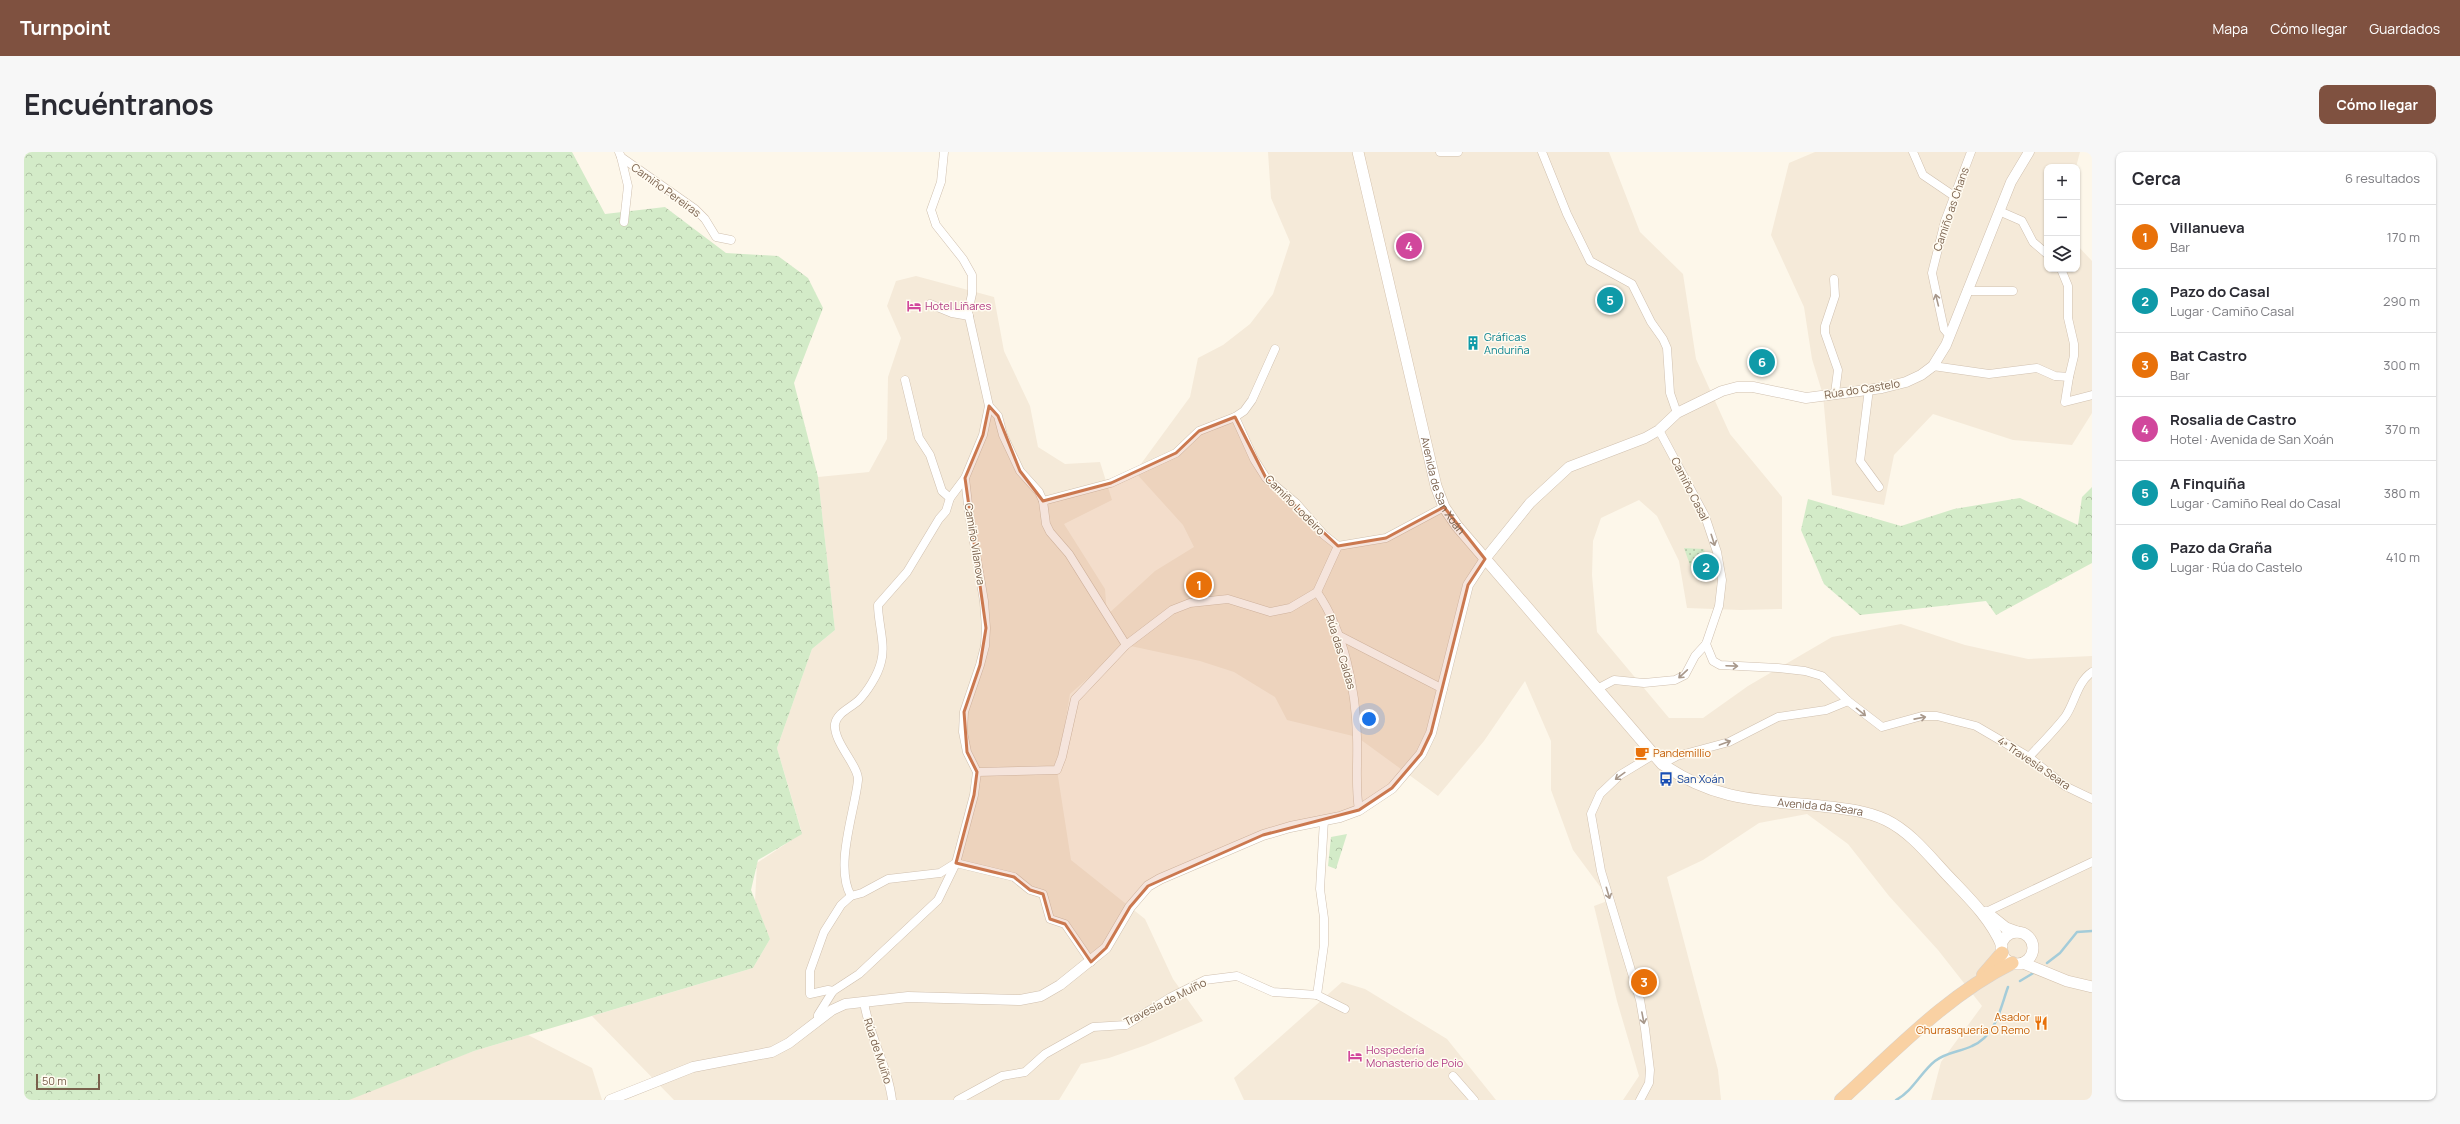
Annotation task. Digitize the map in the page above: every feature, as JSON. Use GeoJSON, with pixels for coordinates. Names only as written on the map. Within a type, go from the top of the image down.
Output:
{"type":"FeatureCollection","features":[{"type":"Feature","properties":{"kind":"highway"},"geometry":{"type":"LineString","coordinates":[[1977,982],[2002,949]]}},
{"type":"Feature","properties":{"kind":"highway"},"geometry":{"type":"LineString","coordinates":[[1842,1100],[1931,1018],[1977,982],[2018,963]]}},
{"type":"Feature","properties":{"kind":"main road","name":"Avenida de San Xoán"},"geometry":{"type":"LineString","coordinates":[[1358,152],[1436,486],[1444,507],[1485,559],[1653,755]]}},
{"type":"Feature","properties":{"kind":"main road","name":"Avenida da Seara"},"geometry":{"type":"LineString","coordinates":[[1653,755],[1662,764],[1693,783],[1717,793],[1772,802],[1862,811],[1884,819],[1906,834],[1968,897],[1994,929],[2002,949]]}},
{"type":"Feature","properties":{"kind":"main road","name":"Avenida da Seara"},"geometry":{"type":"LineString","coordinates":[[1968,897],[2006,928],[2017,932]]}},
{"type":"Feature","properties":{"kind":"main road"},"geometry":{"type":"LineString","coordinates":[[2052,976],[2032,954],[2033,946],[2030,939],[2025,934],[2017,932],[2005,938],[2002,949],[2018,963],[2052,976],[2092,988]]}},
{"type":"Feature","properties":{"kind":"main road"},"geometry":{"type":"LineString","coordinates":[[2018,963],[2032,954]]}},
{"type":"Feature","properties":{"kind":"street","name":"Camiño Vilanova"},"geometry":{"type":"LineString","coordinates":[[944,152],[941,182],[931,210],[936,225],[963,259],[972,275],[969,316],[989,406],[983,435],[965,478],[968,513],[984,601],[986,628],[985,646],[964,712],[963,732],[967,752],[977,772]]}},
{"type":"Feature","properties":{"kind":"street"},"geometry":{"type":"LineString","coordinates":[[1440,152],[1458,152]]}},
{"type":"Feature","properties":{"kind":"street"},"geometry":{"type":"LineString","coordinates":[[1542,152],[1567,214],[1590,261],[1632,284],[1651,322],[1663,339],[1667,348],[1670,393],[1677,413]]}},
{"type":"Feature","properties":{"kind":"street"},"geometry":{"type":"LineString","coordinates":[[1913,152],[1923,175],[1954,196]]}},
{"type":"Feature","properties":{"kind":"street","name":"Camiño as Chans"},"geometry":{"type":"LineString","coordinates":[[1950,336],[1944,329],[1932,273],[1937,249],[1954,196],[1971,152]]}},
{"type":"Feature","properties":{"kind":"street","name":"Rúa do Castelo"},"geometry":{"type":"LineString","coordinates":[[610,1100],[693,1067],[772,1052],[789,1043],[832,1010],[845,1004],[908,997],[1020,1000],[1041,996],[1060,985],[1091,962],[1106,948],[1139,894],[1160,879],[1263,835],[1340,817],[1359,810],[1392,788],[1421,754],[1431,733],[1468,585],[1485,559],[1530,503],[1569,467],[1634,442],[1659,430],[1677,413],[1722,391],[1737,387],[1753,387],[1806,398],[1906,382],[1933,366],[1950,336],[1999,210],[2017,169],[2027,152]]}},
{"type":"Feature","properties":{"kind":"street"},"geometry":{"type":"LineString","coordinates":[[620,154],[628,186],[624,222]]}},
{"type":"Feature","properties":{"kind":"street","name":"Camiño Pereiras"},"geometry":{"type":"LineString","coordinates":[[620,154],[695,209],[705,218],[716,237],[731,240]]}},
{"type":"Feature","properties":{"kind":"street"},"geometry":{"type":"LineString","coordinates":[[1999,210],[2022,221],[2032,242],[2044,252]]}},
{"type":"Feature","properties":{"kind":"street"},"geometry":{"type":"LineString","coordinates":[[2062,272],[2068,286],[2068,318],[2074,344],[2074,356],[2065,402],[2092,395]]}},
{"type":"Feature","properties":{"kind":"street"},"geometry":{"type":"LineString","coordinates":[[1834,278],[1835,296],[1825,326],[1825,333],[1838,370],[1835,393]]}},
{"type":"Feature","properties":{"kind":"street"},"geometry":{"type":"LineString","coordinates":[[1967,291],[2013,291]]}},
{"type":"Feature","properties":{"kind":"street"},"geometry":{"type":"LineString","coordinates":[[930,304],[952,313],[969,316]]}},
{"type":"Feature","properties":{"kind":"street"},"geometry":{"type":"LineString","coordinates":[[1043,501],[1111,483],[1176,453],[1199,431],[1235,417],[1244,411],[1252,400],[1275,349]]}},
{"type":"Feature","properties":{"kind":"street"},"geometry":{"type":"LineString","coordinates":[[1933,366],[1989,374],[2037,368],[2055,376],[2069,377]]}},
{"type":"Feature","properties":{"kind":"street"},"geometry":{"type":"LineString","coordinates":[[905,380],[919,438],[930,455],[942,491],[950,498]]}},
{"type":"Feature","properties":{"kind":"street"},"geometry":{"type":"LineString","coordinates":[[1869,389],[1860,461],[1879,487]]}},
{"type":"Feature","properties":{"kind":"street"},"geometry":{"type":"LineString","coordinates":[[989,406],[998,416],[1003,435],[1020,471],[1036,488],[1043,501],[1046,524],[1050,532],[1069,554],[1126,645]]}},
{"type":"Feature","properties":{"kind":"street","name":"Camiño Lodeiro"},"geometry":{"type":"LineString","coordinates":[[1235,417],[1254,459],[1266,478],[1296,503],[1324,535],[1338,546]]}},
{"type":"Feature","properties":{"kind":"street","name":"Camiño Casal"},"geometry":{"type":"LineString","coordinates":[[1659,430],[1705,516],[1717,552],[1722,580],[1719,606],[1706,644]]}},
{"type":"Feature","properties":{"kind":"street"},"geometry":{"type":"LineString","coordinates":[[851,896],[846,887],[846,858],[848,826],[858,778],[836,734],[835,724],[840,715],[859,700],[881,663],[883,653],[878,605],[908,572],[938,519],[946,511],[950,498],[965,478]]}},
{"type":"Feature","properties":{"kind":"street"},"geometry":{"type":"LineString","coordinates":[[818,1020],[818,1015],[833,992],[859,974],[938,900],[956,863],[974,795],[977,772],[1057,770],[1062,757],[1075,699],[1126,645],[1172,610],[1190,603],[1228,599],[1270,612],[1290,608],[1317,592],[1338,546],[1386,538],[1444,507]]}},
{"type":"Feature","properties":{"kind":"street","name":"Rúa das Caldas"},"geometry":{"type":"LineString","coordinates":[[1317,592],[1330,611],[1354,691],[1358,738],[1356,788],[1359,810]]}},
{"type":"Feature","properties":{"kind":"street"},"geometry":{"type":"LineString","coordinates":[[1338,635],[1443,689]]}},
{"type":"Feature","properties":{"kind":"street"},"geometry":{"type":"LineString","coordinates":[[1598,689],[1614,680],[1644,683],[1675,680],[1685,675],[1695,656],[1706,644],[1713,661],[1720,665],[1804,670],[1822,676],[1848,701],[1826,710],[1778,717],[1729,742],[1677,756],[1662,764]]}},
{"type":"Feature","properties":{"kind":"street"},"geometry":{"type":"LineString","coordinates":[[2029,757],[2065,718],[2074,704],[2085,677],[2092,672]]}},
{"type":"Feature","properties":{"kind":"street","name":"4ª Travesía Seara"},"geometry":{"type":"LineString","coordinates":[[1848,701],[1882,727],[1922,716],[1952,719],[1976,726],[2029,757],[2065,786],[2092,799]]}},
{"type":"Feature","properties":{"kind":"street"},"geometry":{"type":"LineString","coordinates":[[1640,1100],[1649,1083],[1650,1070],[1646,1029],[1636,985],[1602,871],[1591,814],[1600,794],[1620,775],[1653,755]]}},
{"type":"Feature","properties":{"kind":"street"},"geometry":{"type":"LineString","coordinates":[[1316,995],[1324,945],[1320,889],[1324,820]]}},
{"type":"Feature","properties":{"kind":"street"},"geometry":{"type":"LineString","coordinates":[[1986,912],[2092,862]]}},
{"type":"Feature","properties":{"kind":"street"},"geometry":{"type":"LineString","coordinates":[[833,992],[828,990],[810,994],[810,971],[832,917],[851,896],[862,893],[888,878],[940,873],[956,863],[1014,877],[1030,890],[1043,894],[1050,919],[1065,924],[1091,962]]}},
{"type":"Feature","properties":{"kind":"street","name":"Travesía de Muíño"},"geometry":{"type":"LineString","coordinates":[[958,1100],[1002,1076],[1025,1072],[1045,1054],[1093,1027],[1126,1025],[1170,997],[1205,980],[1237,976],[1273,992],[1316,995],[1345,1009]]}},
{"type":"Feature","properties":{"kind":"street","name":"Rúa de Muíño"},"geometry":{"type":"LineString","coordinates":[[864,1002],[867,1023],[890,1088],[892,1100]]}},
{"type":"Feature","properties":{"kind":"street"},"geometry":{"type":"LineString","coordinates":[[1453,1076],[1474,1100]]}},
{"type":"Feature","properties":{"kind":"highlighted area"},"geometry":{"type":"Polygon","coordinates":[[[989,406],[998,416],[1020,471],[1043,501],[1111,483],[1176,453],[1199,431],[1235,417],[1266,478],[1338,546],[1386,538],[1444,507],[1485,559],[1468,585],[1431,733],[1421,754],[1392,788],[1359,810],[1263,835],[1148,886],[1130,907],[1106,948],[1091,962],[1065,924],[1050,919],[1043,894],[1030,890],[1014,877],[956,863],[974,795],[977,772],[967,752],[964,712],[980,665],[986,628],[965,478],[983,435],[989,406]]]}},
{"type":"Feature","properties":{"kind":"shaded area"},"geometry":{"type":"Polygon","coordinates":[[[1268,152],[1609,152],[1640,232],[1683,274],[1696,359],[1730,434],[1782,497],[1782,609],[1740,610],[1687,608],[1679,561],[1657,516],[1639,500],[1601,518],[1593,541],[1592,575],[1597,632],[1669,718],[1703,718],[1748,686],[1832,637],[1901,624],[1965,645],[2028,659],[2092,656],[2092,1100],[1931,1100],[1941,1062],[1982,1006],[1938,950],[1889,896],[1848,844],[1807,814],[1759,823],[1703,860],[1667,877],[1718,1070],[1721,1100],[1623,1100],[1639,1076],[1617,1001],[1594,906],[1610,900],[1573,850],[1551,790],[1551,741],[1525,681],[1484,741],[1438,796],[1357,737],[1287,720],[1275,697],[1234,672],[1200,661],[1126,645],[1070,694],[1057,770],[1071,860],[1145,919],[1173,979],[1203,1021],[1146,1045],[1109,1058],[1081,1064],[1059,1100],[674,1100],[592,1016],[753,968],[770,939],[755,901],[757,863],[802,833],[777,748],[812,649],[835,630],[818,477],[869,472],[887,439],[888,377],[901,338],[887,306],[896,281],[916,276],[994,297],[1004,351],[1030,406],[1038,447],[1065,464],[1100,462],[1112,500],[1064,524],[1105,589],[1107,615],[1155,571],[1194,547],[1183,525],[1135,472],[1190,397],[1198,358],[1223,345],[1250,324],[1273,294],[1290,242],[1271,198],[1268,152]]]}},
{"type":"Feature","properties":{"kind":"shaded area"},"geometry":{"type":"Polygon","coordinates":[[[1815,152],[2080,152],[2077,164],[2044,164],[2044,272],[2080,272],[2080,248],[2092,261],[2092,413],[2072,445],[2013,440],[1933,414],[1894,455],[1884,505],[1832,495],[1823,395],[1812,359],[1804,307],[1771,235],[1789,163],[1815,152]]]}},
{"type":"Feature","properties":{"kind":"shaded area"},"geometry":{"type":"Polygon","coordinates":[[[1342,982],[1365,989],[1447,1039],[1496,1100],[1244,1100],[1234,1078],[1342,982]]]}},
{"type":"Feature","properties":{"kind":"shaded area"},"geometry":{"type":"Polygon","coordinates":[[[528,1035],[592,1068],[602,1100],[336,1100],[474,1051],[528,1035]]]}},
{"type":"Feature","properties":{"kind":"green space"},"geometry":{"type":"Polygon","coordinates":[[[24,152],[572,152],[605,214],[665,207],[726,253],[778,256],[808,278],[823,308],[794,383],[818,477],[835,630],[812,649],[777,748],[802,834],[758,860],[751,890],[770,939],[753,968],[474,1051],[349,1100],[24,1100],[24,152]]]}},
{"type":"Feature","properties":{"kind":"green space"},"geometry":{"type":"Polygon","coordinates":[[[2092,487],[2092,563],[1996,615],[1986,601],[1860,615],[1824,584],[1801,530],[1808,499],[1901,526],[1954,509],[2020,498],[2078,525],[2082,497],[2092,487]]]}},
{"type":"Feature","properties":{"kind":"green space"},"geometry":{"type":"Polygon","coordinates":[[[1684,548],[1704,549],[1707,562],[1701,563],[1701,567],[1691,568],[1684,548]]]}},
{"type":"Feature","properties":{"kind":"green space"},"geometry":{"type":"Polygon","coordinates":[[[1347,834],[1336,869],[1328,866],[1331,837],[1347,834]]]}},
{"type":"Feature","properties":{"kind":"waterway"},"geometry":{"type":"LineString","coordinates":[[2047,963],[2060,953],[2077,932],[2092,931]]}},
{"type":"Feature","properties":{"kind":"waterway"},"geometry":{"type":"LineString","coordinates":[[2020,981],[2035,972]]}},
{"type":"Feature","properties":{"kind":"waterway"},"geometry":{"type":"LineString","coordinates":[[1896,1100],[1907,1092],[1925,1070],[1935,1061],[1944,1056],[1972,1046],[1987,1036],[1996,1021],[2008,987]]}},
{"type":"Feature","properties":{"kind":"place","name":"Rosalia de Castro"},"geometry":{"type":"Point","coordinates":[1409,246]}},
{"type":"Feature","properties":{"kind":"place","name":"A Finquiña"},"geometry":{"type":"Point","coordinates":[1610,300]}},
{"type":"Feature","properties":{"kind":"place","name":"Hotel Liñares"},"geometry":{"type":"Point","coordinates":[914,306]}},
{"type":"Feature","properties":{"kind":"place","name":"Gráficas Anduriña"},"geometry":{"type":"Point","coordinates":[1473,343]}},
{"type":"Feature","properties":{"kind":"place","name":"Pazo da Graña"},"geometry":{"type":"Point","coordinates":[1762,362]}},
{"type":"Feature","properties":{"kind":"place","name":"Pazo do Casal"},"geometry":{"type":"Point","coordinates":[1706,567]}},
{"type":"Feature","properties":{"kind":"place","name":"Villanueva"},"geometry":{"type":"Point","coordinates":[1199,585]}},
{"type":"Feature","properties":{"kind":"place","name":"Pandemillio"},"geometry":{"type":"Point","coordinates":[1642,753]}},
{"type":"Feature","properties":{"kind":"place","name":"San Xoán"},"geometry":{"type":"Point","coordinates":[1666,779]}},
{"type":"Feature","properties":{"kind":"place","name":"Bat Castro"},"geometry":{"type":"Point","coordinates":[1644,982]}},
{"type":"Feature","properties":{"kind":"place","name":"Asador Churrasquería O Remo"},"geometry":{"type":"Point","coordinates":[2041,1023]}},
{"type":"Feature","properties":{"kind":"place","name":"Hospedería Monasterio de Poio"},"geometry":{"type":"Point","coordinates":[1355,1056]}}]}
